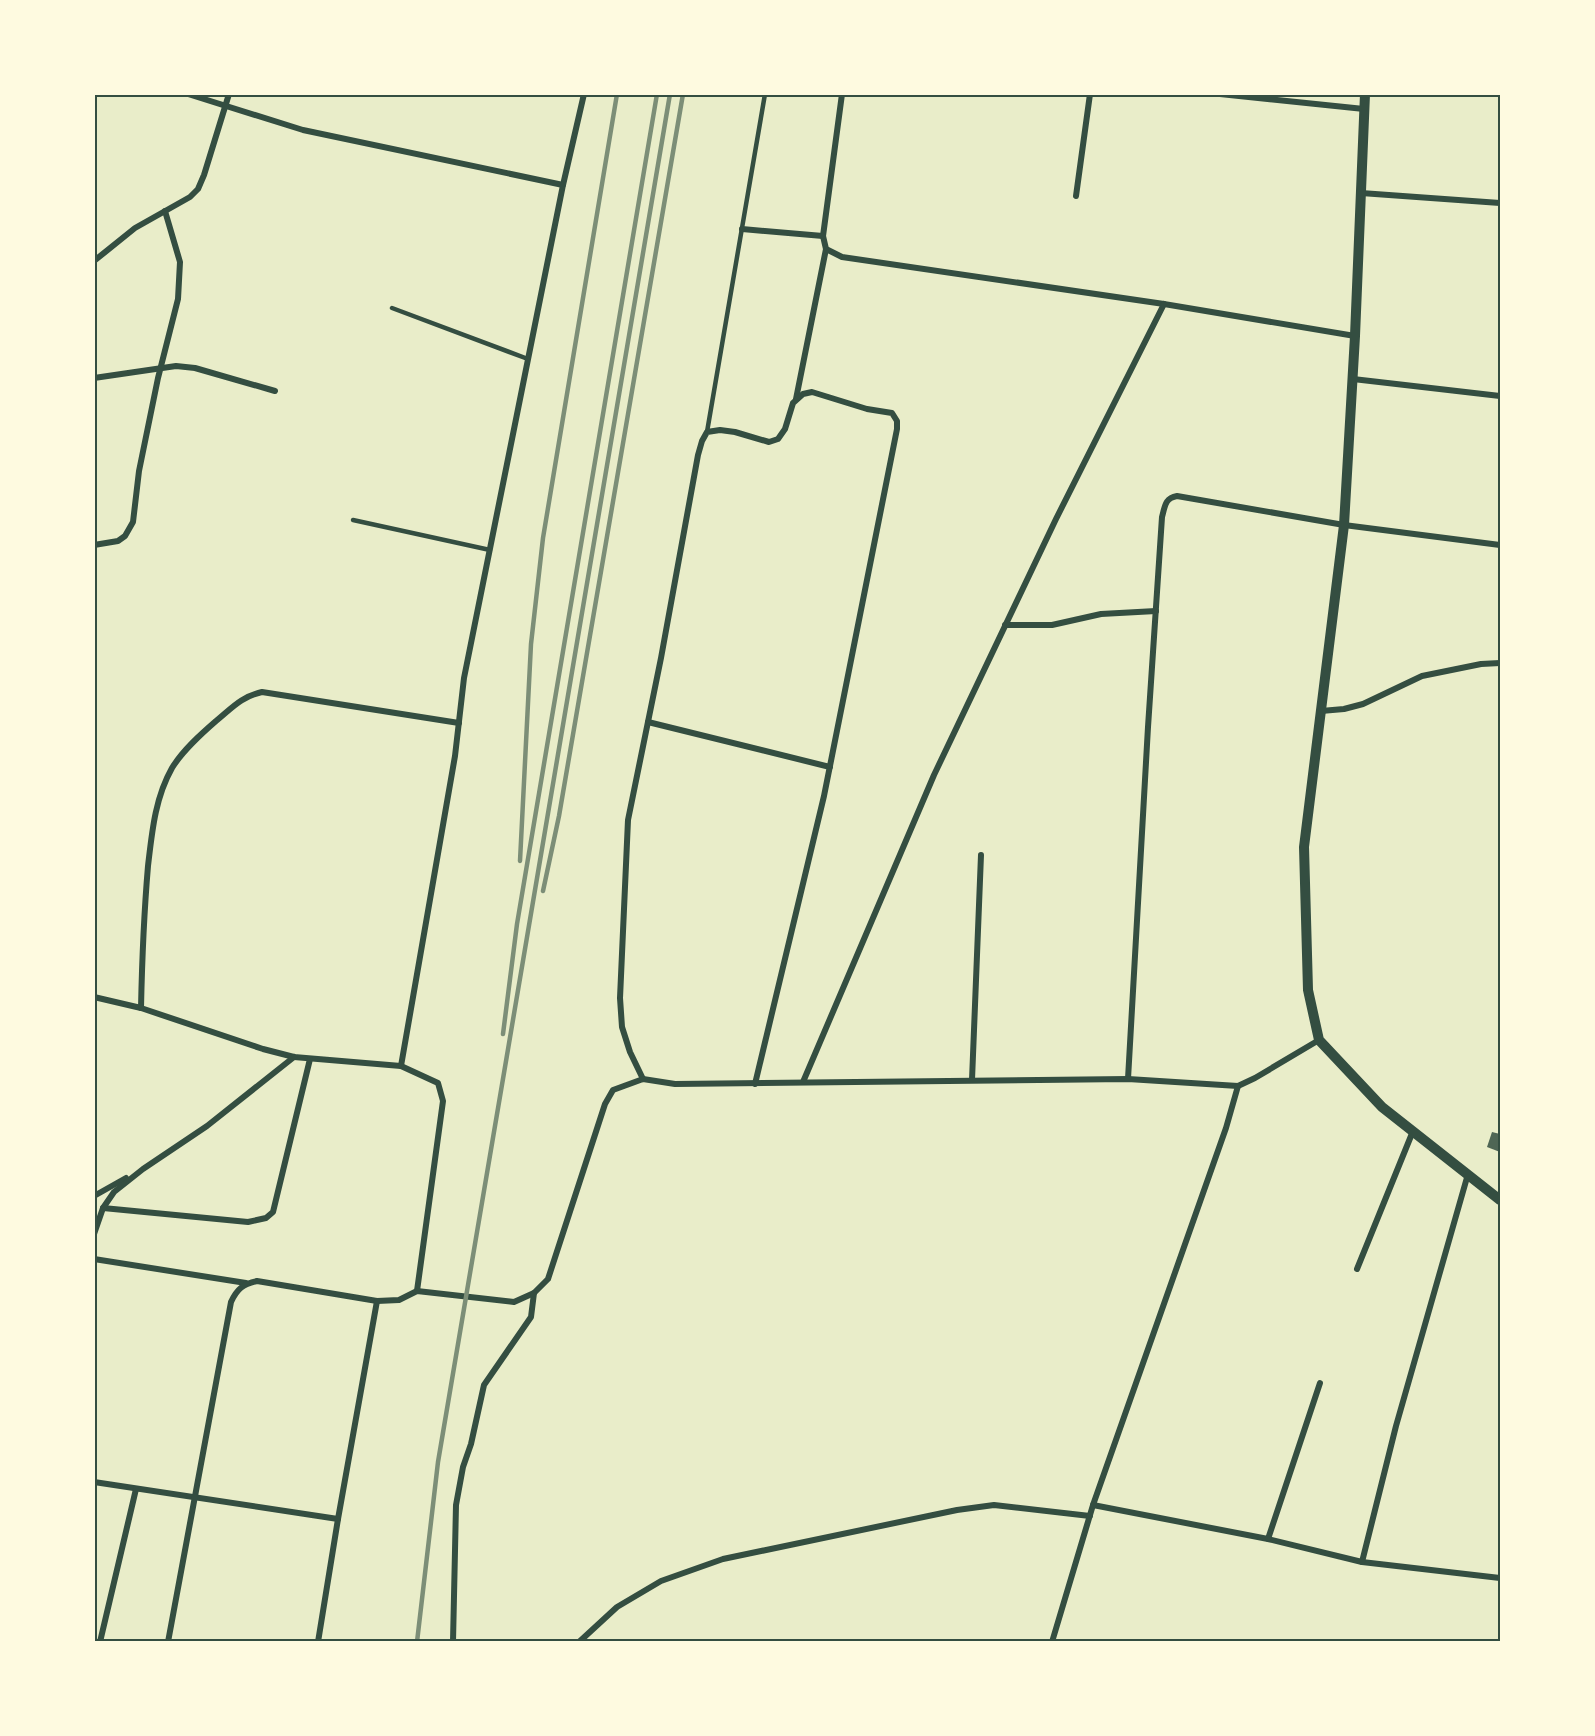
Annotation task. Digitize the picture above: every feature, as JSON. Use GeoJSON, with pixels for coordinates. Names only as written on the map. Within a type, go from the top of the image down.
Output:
{"type":"FeatureCollection","features":[{"type":"Feature","properties":{"kind":"street"},"geometry":{"type":"LineString","coordinates":[[188,94],[303,130],[563,185]]}},
{"type":"Feature","properties":{"kind":"street"},"geometry":{"type":"LineString","coordinates":[[94,261],[135,228],[190,197],[198,189],[229,94]]}},
{"type":"Feature","properties":{"kind":"street"},"geometry":{"type":"LineString","coordinates":[[401,1066],[459,723],[464,678],[563,185],[584,94]]}},
{"type":"Feature","properties":{"kind":"street"},"geometry":{"type":"LineString","coordinates":[[796,400],[826,249],[823,236],[842,94]]}},
{"type":"Feature","properties":{"kind":"street"},"geometry":{"type":"LineString","coordinates":[[1076,196],[1090,94]]}},
{"type":"Feature","properties":{"kind":"street"},"geometry":{"type":"LineString","coordinates":[[1220,94],[1364,109]]}},
{"type":"Feature","properties":{"kind":"street"},"geometry":{"type":"LineString","coordinates":[[1365,94],[1353,379],[1344,525],[1304,848],[1308,990],[1319,1040],[1382,1107],[1500,1200]]}},
{"type":"Feature","properties":{"kind":"street"},"geometry":{"type":"LineString","coordinates":[[1361,193],[1500,203]]}},
{"type":"Feature","properties":{"kind":"street"},"geometry":{"type":"LineString","coordinates":[[94,545],[118,541],[125,536],[133,522],[139,471],[161,368],[175,317],[180,262],[165,211]]}},
{"type":"Feature","properties":{"kind":"street"},"geometry":{"type":"LineString","coordinates":[[742,229],[823,236]]}},
{"type":"Feature","properties":{"kind":"street"},"geometry":{"type":"LineString","coordinates":[[826,249],[842,257],[1164,304],[1355,336]]}},
{"type":"Feature","properties":{"kind":"street"},"geometry":{"type":"LineString","coordinates":[[94,251],[104,253]]}},
{"type":"Feature","properties":{"kind":"street"},"geometry":{"type":"LineString","coordinates":[[803,1082],[934,775],[1061,509],[1164,304]]}},
{"type":"Feature","properties":{"kind":"street"},"geometry":{"type":"LineString","coordinates":[[94,378],[176,366],[195,368],[275,391]]}},
{"type":"Feature","properties":{"kind":"street"},"geometry":{"type":"LineString","coordinates":[[1353,379],[1500,396]]}},
{"type":"Feature","properties":{"kind":"street"},"geometry":{"type":"LineString","coordinates":[[643,1079],[630,1052],[622,1027],[620,998],[628,820],[698,455],[707,432],[720,430],[735,432],[769,442],[778,439],[785,429],[793,403],[803,394],[812,392],[867,409],[892,413],[897,421],[830,767],[755,1084]]}},
{"type":"Feature","properties":{"kind":"street"},"geometry":{"type":"LineString","coordinates":[[1128,1079],[1162,516],[1166,502],[1170,497],[1177,496],[1344,525],[1500,545]]}},
{"type":"Feature","properties":{"kind":"street"},"geometry":{"type":"LineString","coordinates":[[1005,626],[1052,624],[1101,614],[1156,611]]}},
{"type":"Feature","properties":{"kind":"street"},"geometry":{"type":"LineString","coordinates":[[1321,711],[1344,709],[1363,704],[1422,676],[1480,664],[1500,663]]}},
{"type":"Feature","properties":{"kind":"street"},"geometry":{"type":"LineString","coordinates":[[141,1008],[144,910],[154,816],[164,784],[178,759],[205,731],[246,696],[262,692],[459,723]]}},
{"type":"Feature","properties":{"kind":"street"},"geometry":{"type":"LineString","coordinates":[[648,722],[830,767]]}},
{"type":"Feature","properties":{"kind":"street"},"geometry":{"type":"LineString","coordinates":[[972,1080],[981,855]]}},
{"type":"Feature","properties":{"kind":"street"},"geometry":{"type":"LineString","coordinates":[[94,997],[141,1008],[263,1049],[294,1057],[401,1066],[438,1083],[443,1101],[417,1290]]}},
{"type":"Feature","properties":{"kind":"street"},"geometry":{"type":"LineString","coordinates":[[94,1259],[247,1283],[257,1281],[377,1301],[399,1300],[417,1290],[514,1302],[534,1293],[548,1279],[605,1104],[613,1089],[643,1079],[675,1084],[755,1084],[1128,1079],[1238,1086],[1256,1078],[1319,1040]]}},
{"type":"Feature","properties":{"kind":"street"},"geometry":{"type":"LineString","coordinates":[[94,1196],[142,1169],[207,1126],[294,1057]]}},
{"type":"Feature","properties":{"kind":"street"},"geometry":{"type":"LineString","coordinates":[[103,1208],[248,1222],[266,1218],[273,1212],[310,1059]]}},
{"type":"Feature","properties":{"kind":"street"},"geometry":{"type":"LineString","coordinates":[[1052,1641],[1093,1504],[1226,1128],[1238,1086]]}},
{"type":"Feature","properties":{"kind":"street"},"geometry":{"type":"LineString","coordinates":[[1357,1269],[1413,1131]]}},
{"type":"Feature","properties":{"kind":"street"},"geometry":{"type":"LineString","coordinates":[[94,1234],[103,1208],[114,1192],[142,1169]]}},
{"type":"Feature","properties":{"kind":"street"},"geometry":{"type":"LineString","coordinates":[[1362,1562],[1400,1414],[1468,1174]]}},
{"type":"Feature","properties":{"kind":"street"},"geometry":{"type":"LineString","coordinates":[[168,1641],[231,1302],[237,1290],[247,1283]]}},
{"type":"Feature","properties":{"kind":"street"},"geometry":{"type":"LineString","coordinates":[[453,1641],[456,1505],[463,1467],[471,1444],[484,1385],[531,1317],[534,1293]]}},
{"type":"Feature","properties":{"kind":"street"},"geometry":{"type":"LineString","coordinates":[[318,1641],[377,1301]]}},
{"type":"Feature","properties":{"kind":"street"},"geometry":{"type":"LineString","coordinates":[[1268,1539],[1320,1383]]}},
{"type":"Feature","properties":{"kind":"street"},"geometry":{"type":"LineString","coordinates":[[94,1482],[338,1519]]}},
{"type":"Feature","properties":{"kind":"street"},"geometry":{"type":"LineString","coordinates":[[100,1641],[136,1489]]}},
{"type":"Feature","properties":{"kind":"street"},"geometry":{"type":"LineString","coordinates":[[1093,1504],[1268,1539],[1362,1562],[1500,1578]]}},
{"type":"Feature","properties":{"kind":"street"},"geometry":{"type":"LineString","coordinates":[[579,1641],[616,1607],[661,1581],[723,1559],[957,1510],[994,1505],[1090,1516]]}},
{"type":"Feature","properties":{"kind":"lane"},"geometry":{"type":"LineString","coordinates":[[707,432],[765,94]]}},
{"type":"Feature","properties":{"kind":"lane"},"geometry":{"type":"LineString","coordinates":[[392,308],[528,359]]}},
{"type":"Feature","properties":{"kind":"lane"},"geometry":{"type":"LineString","coordinates":[[353,520],[490,550]]}},
{"type":"Feature","properties":{"kind":"building"},"geometry":{"type":"Polygon","coordinates":[[[1492,1132],[1500,1134],[1500,1152],[1487,1147],[1492,1132]]]}},
{"type":"Feature","properties":{"kind":"railway"},"geometry":{"type":"LineString","coordinates":[[520,861],[531,644],[543,538],[617,94]]}},
{"type":"Feature","properties":{"kind":"railway"},"geometry":{"type":"LineString","coordinates":[[503,1034],[517,924],[657,94]]}},
{"type":"Feature","properties":{"kind":"railway"},"geometry":{"type":"LineString","coordinates":[[417,1642],[438,1462],[670,94]]}},
{"type":"Feature","properties":{"kind":"railway"},"geometry":{"type":"LineString","coordinates":[[543,891],[559,816],[683,94]]}}]}
